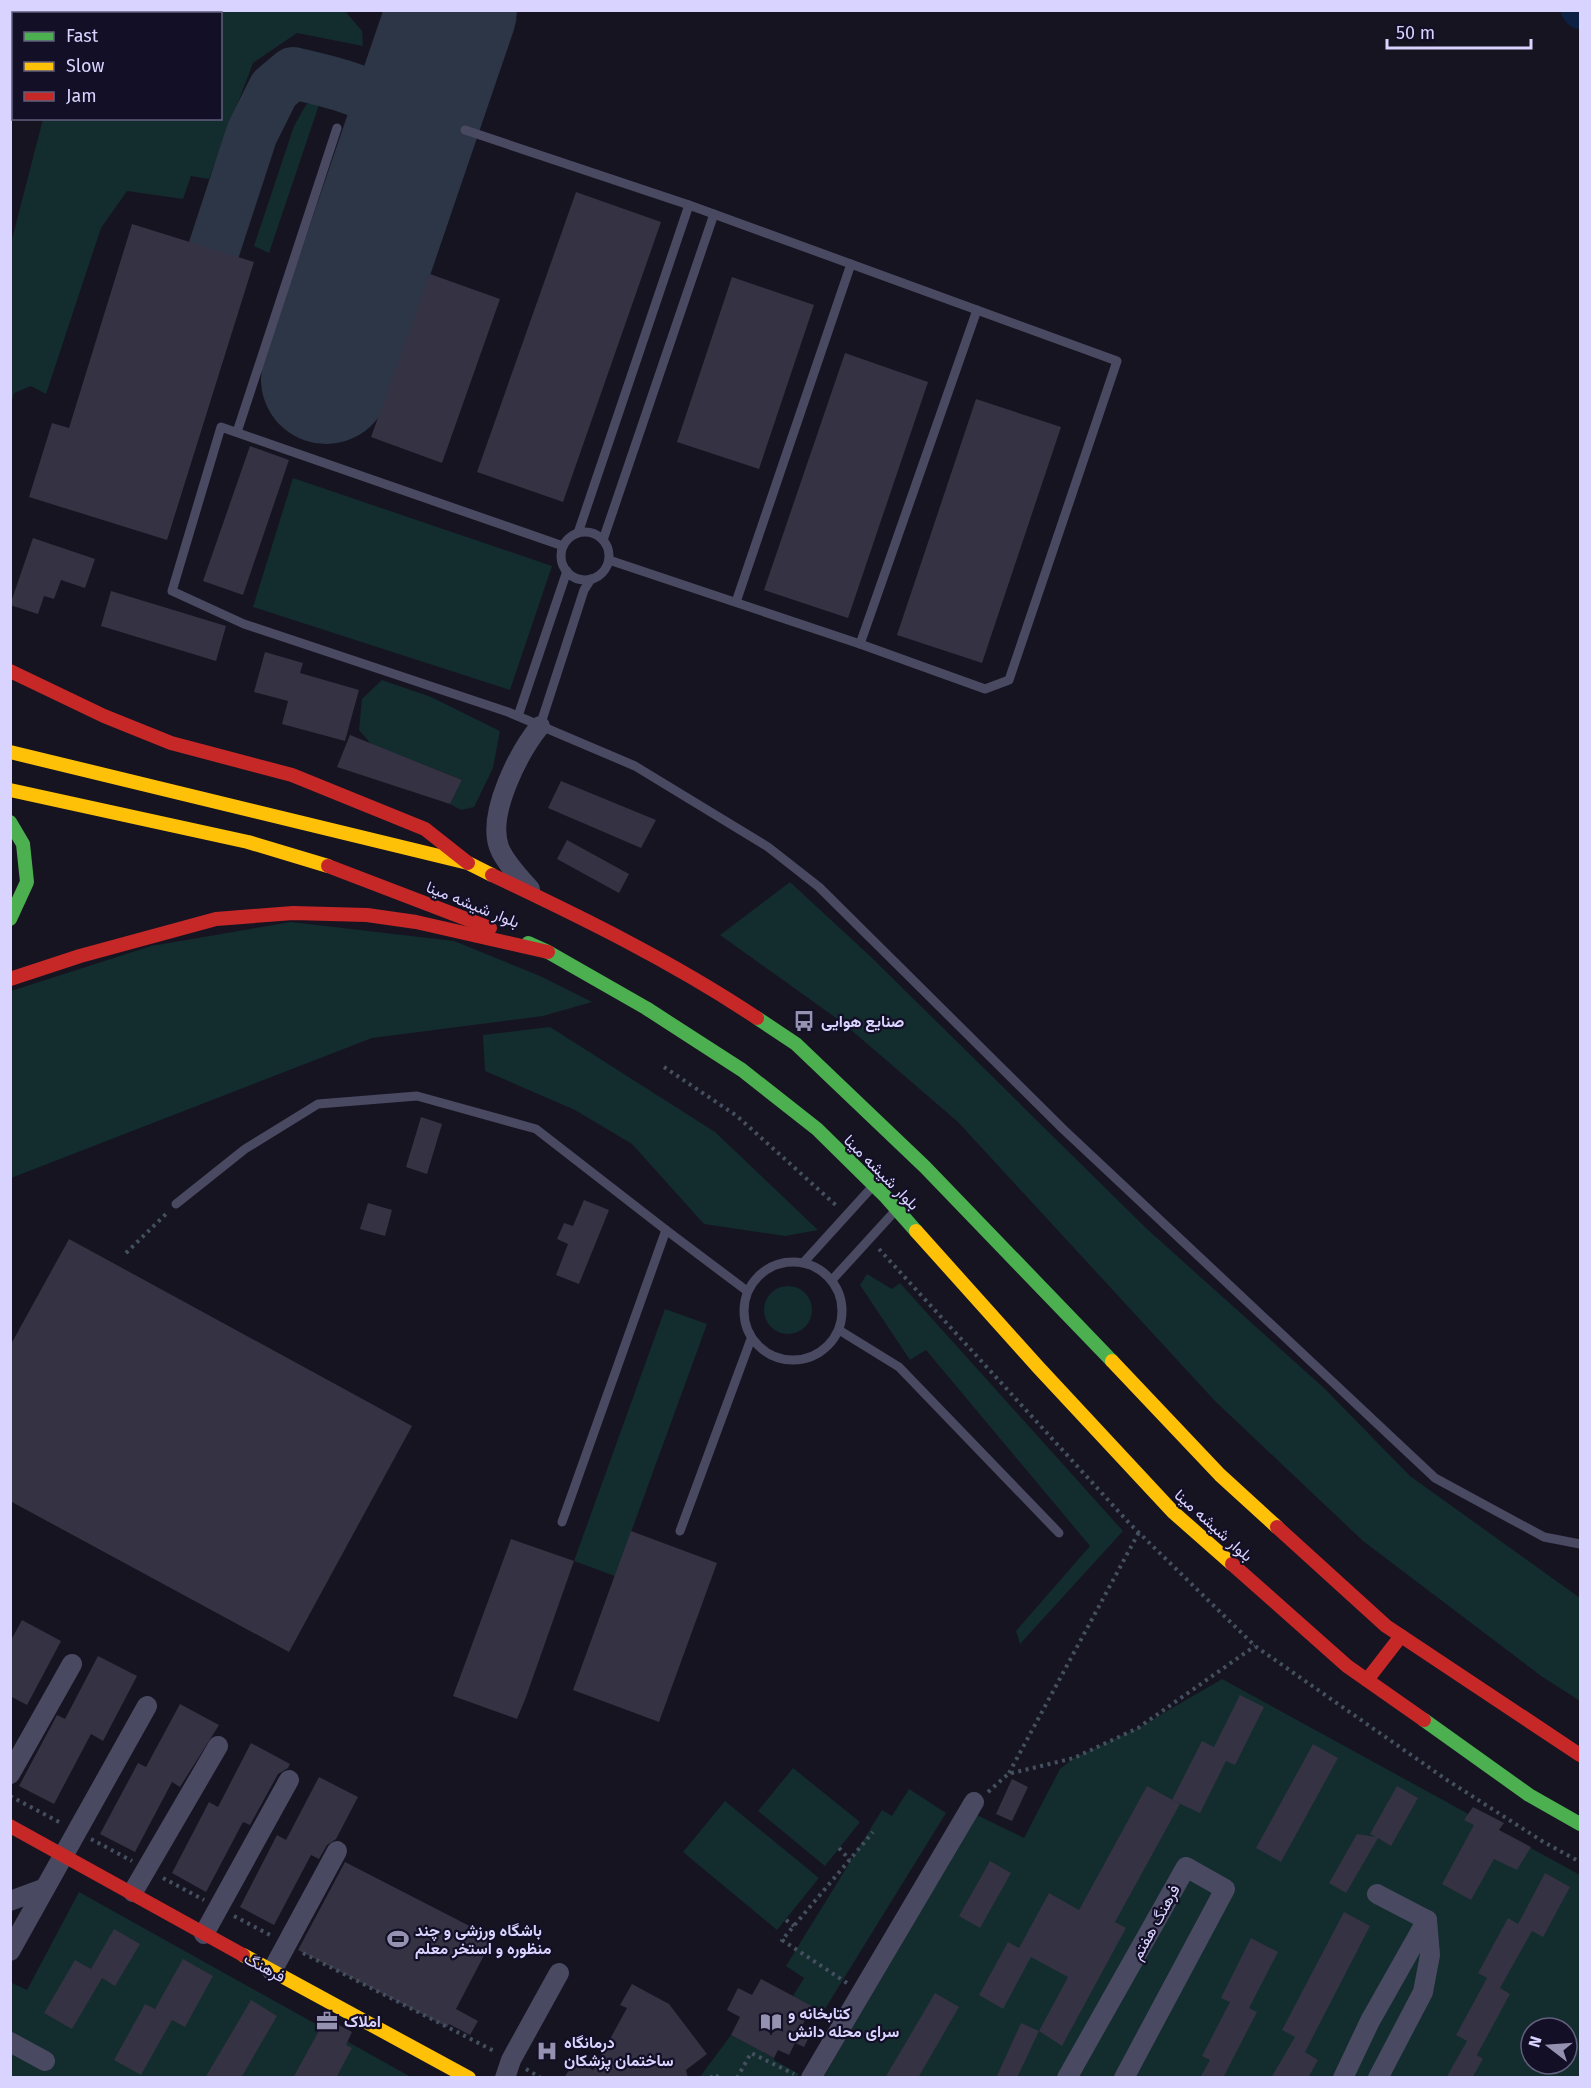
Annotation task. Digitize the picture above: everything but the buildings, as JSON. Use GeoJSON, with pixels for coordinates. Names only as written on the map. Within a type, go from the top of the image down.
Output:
{"type":"FeatureCollection","features":[{"type":"Feature","properties":{"kind":"main road"},"geometry":{"type":"LineString","coordinates":[[10,671],[104,716],[171,743],[292,775],[425,829],[468,863]]}},
{"type":"Feature","properties":{"kind":"main road","name":"بلوار شیشه مینا"},"geometry":{"type":"LineString","coordinates":[[10,752],[468,863],[607,930],[712,988],[796,1044],[925,1167],[1069,1315],[1220,1476],[1386,1626],[1555,1740],[1581,1755]]}},
{"type":"Feature","properties":{"kind":"main road","name":"بلوار شیشه مینا"},"geometry":{"type":"LineString","coordinates":[[10,790],[248,842],[326,865],[406,894],[548,951],[646,1008],[742,1070],[817,1129],[874,1185],[1173,1512],[1347,1666],[1529,1795],[1581,1824]]}},
{"type":"Feature","properties":{"kind":"main road"},"geometry":{"type":"LineString","coordinates":[[10,822],[23,844],[27,882],[10,918]]}},
{"type":"Feature","properties":{"kind":"main road"},"geometry":{"type":"LineString","coordinates":[[10,979],[216,919],[293,913],[367,915],[416,922],[548,951]]}},
{"type":"Feature","properties":{"kind":"main road"},"geometry":{"type":"LineString","coordinates":[[1367,1680],[1401,1636]]}},
{"type":"Feature","properties":{"kind":"main road","name":"فرهنگ"},"geometry":{"type":"LineString","coordinates":[[10,1827],[134,1892],[204,1934],[469,2078]]}},
{"type":"Feature","properties":{"kind":"street"},"geometry":{"type":"LineString","coordinates":[[538,897],[516,873],[499,847],[497,812],[526,742],[540,726]]}},
{"type":"Feature","properties":{"kind":"street"},"geometry":{"type":"LineString","coordinates":[[10,1774],[72,1664]]}},
{"type":"Feature","properties":{"kind":"street"},"geometry":{"type":"LineString","coordinates":[[10,1951],[147,1706]]}},
{"type":"Feature","properties":{"kind":"street"},"geometry":{"type":"LineString","coordinates":[[134,1892],[218,1746]]}},
{"type":"Feature","properties":{"kind":"street"},"geometry":{"type":"LineString","coordinates":[[204,1934],[289,1780]]}},
{"type":"Feature","properties":{"kind":"street"},"geometry":{"type":"LineString","coordinates":[[811,2078],[974,1802]]}},
{"type":"Feature","properties":{"kind":"street"},"geometry":{"type":"LineString","coordinates":[[272,1971],[337,1851]]}},
{"type":"Feature","properties":{"kind":"street","name":"فرهنگ هفتم"},"geometry":{"type":"LineString","coordinates":[[1067,2078],[1186,1867],[1225,1889],[1124,2078]]}},
{"type":"Feature","properties":{"kind":"street"},"geometry":{"type":"LineString","coordinates":[[10,1901],[45,1888]]}},
{"type":"Feature","properties":{"kind":"street"},"geometry":{"type":"LineString","coordinates":[[1377,1894],[1427,1920]]}},
{"type":"Feature","properties":{"kind":"street"},"geometry":{"type":"LineString","coordinates":[[1343,2078],[1370,2021],[1427,1920]]}},
{"type":"Feature","properties":{"kind":"street"},"geometry":{"type":"LineString","coordinates":[[1378,2078],[1423,1992],[1430,1955],[1427,1920]]}},
{"type":"Feature","properties":{"kind":"street"},"geometry":{"type":"LineString","coordinates":[[505,2078],[511,2060],[559,1973]]}},
{"type":"Feature","properties":{"kind":"street"},"geometry":{"type":"LineString","coordinates":[[10,2042],[45,2061]]}},
{"type":"Feature","properties":{"kind":"lane"},"geometry":{"type":"LineString","coordinates":[[237,432],[337,128]]}},
{"type":"Feature","properties":{"kind":"lane"},"geometry":{"type":"LineString","coordinates":[[465,130],[689,205],[1117,361],[1009,680],[985,689],[860,644],[609,560]]}},
{"type":"Feature","properties":{"kind":"lane"},"geometry":{"type":"LineString","coordinates":[[578,533],[689,205]]}},
{"type":"Feature","properties":{"kind":"lane"},"geometry":{"type":"LineString","coordinates":[[603,540],[714,214]]}},
{"type":"Feature","properties":{"kind":"lane"},"geometry":{"type":"LineString","coordinates":[[736,602],[851,264]]}},
{"type":"Feature","properties":{"kind":"lane"},"geometry":{"type":"LineString","coordinates":[[860,644],[977,310]]}},
{"type":"Feature","properties":{"kind":"lane"},"geometry":{"type":"LineString","coordinates":[[563,546],[221,427],[172,591],[244,624],[518,716],[635,766],[768,847],[819,887],[1063,1129],[1436,1478],[1544,1537],[1581,1544]]}},
{"type":"Feature","properties":{"kind":"lane"},"geometry":{"type":"LineString","coordinates":[[540,726],[584,590],[591,579],[603,572],[609,560],[607,546],[603,540],[592,533],[578,533],[563,546],[561,559],[567,572],[578,579],[591,579]]}},
{"type":"Feature","properties":{"kind":"lane"},"geometry":{"type":"LineString","coordinates":[[518,716],[567,572]]}},
{"type":"Feature","properties":{"kind":"lane"},"geometry":{"type":"LineString","coordinates":[[176,1204],[245,1149],[318,1104],[417,1096],[536,1129],[747,1291]]}},
{"type":"Feature","properties":{"kind":"lane"},"geometry":{"type":"LineString","coordinates":[[804,1262],[874,1185]]}},
{"type":"Feature","properties":{"kind":"lane"},"geometry":{"type":"LineString","coordinates":[[832,1280],[897,1209]]}},
{"type":"Feature","properties":{"kind":"lane"},"geometry":{"type":"LineString","coordinates":[[562,1522],[666,1230]]}},
{"type":"Feature","properties":{"kind":"lane"},"geometry":{"type":"LineString","coordinates":[[787,1262],[804,1262],[820,1269],[832,1280],[840,1296],[843,1313],[839,1330],[830,1344],[818,1354],[804,1360],[789,1361],[775,1358],[751,1339],[745,1325],[743,1308],[747,1291],[756,1277],[770,1267],[787,1262]]}},
{"type":"Feature","properties":{"kind":"lane"},"geometry":{"type":"LineString","coordinates":[[839,1330],[899,1367],[1059,1533]]}},
{"type":"Feature","properties":{"kind":"lane"},"geometry":{"type":"LineString","coordinates":[[680,1531],[751,1339]]}},
{"type":"Feature","properties":{"kind":"path"},"geometry":{"type":"LineString","coordinates":[[126,1253],[176,1204]]}},
{"type":"Feature","properties":{"kind":"path"},"geometry":{"type":"LineString","coordinates":[[974,1802],[1008,1774],[1139,1532]]}},
{"type":"Feature","properties":{"kind":"path"},"geometry":{"type":"LineString","coordinates":[[1008,1774],[1074,1758],[1138,1728],[1255,1646]]}},
{"type":"Feature","properties":{"kind":"path"},"geometry":{"type":"LineString","coordinates":[[848,1984],[782,1940],[873,1832]]}},
{"type":"Feature","properties":{"kind":"path"},"geometry":{"type":"LineString","coordinates":[[839,1848],[850,1860]]}},
{"type":"Feature","properties":{"kind":"path"},"geometry":{"type":"LineString","coordinates":[[786,1920],[794,1926]]}},
{"type":"Feature","properties":{"kind":"path"},"geometry":{"type":"LineString","coordinates":[[737,2078],[751,2053],[795,2074],[793,2078]]}},
{"type":"Feature","properties":{"kind":"path"},"geometry":{"type":"LineString","coordinates":[[711,2078],[713,2074],[720,2078]]}},
{"type":"Feature","properties":{"kind":"green space"},"geometry":{"type":"Polygon","coordinates":[[[345,11],[362,31],[363,46],[297,33],[253,63],[209,179],[191,176],[183,199],[127,191],[101,228],[46,394],[31,386],[14,393],[11,405],[11,243],[43,120],[222,120],[222,12],[70,12],[345,11]]]}},
{"type":"Feature","properties":{"kind":"green space"},"geometry":{"type":"Polygon","coordinates":[[[322,96],[269,253],[254,246],[294,126],[306,105],[322,96]]]}},
{"type":"Feature","properties":{"kind":"green space"},"geometry":{"type":"Polygon","coordinates":[[[293,478],[552,566],[510,690],[253,607],[293,478]]]}},
{"type":"Feature","properties":{"kind":"green space"},"geometry":{"type":"Polygon","coordinates":[[[382,680],[431,697],[500,731],[493,768],[474,807],[461,810],[450,804],[462,780],[371,744],[359,730],[362,699],[382,680]]]}},
{"type":"Feature","properties":{"kind":"green space"},"geometry":{"type":"Polygon","coordinates":[[[790,882],[871,957],[1147,1229],[1325,1389],[1410,1476],[1580,1598],[1580,1701],[1541,1676],[1363,1541],[1215,1401],[958,1122],[843,1023],[720,935],[790,882]]]}},
{"type":"Feature","properties":{"kind":"green space"},"geometry":{"type":"Polygon","coordinates":[[[291,922],[454,941],[540,976],[592,1002],[543,1016],[372,1038],[11,1178],[11,991],[151,946],[291,922]]]}},
{"type":"Feature","properties":{"kind":"green space"},"geometry":{"type":"Polygon","coordinates":[[[550,1027],[715,1132],[818,1230],[785,1236],[704,1224],[632,1144],[575,1110],[485,1071],[483,1035],[550,1027]]]}},
{"type":"Feature","properties":{"kind":"green space"},"geometry":{"type":"Polygon","coordinates":[[[867,1274],[892,1289],[900,1283],[1123,1531],[1020,1644],[1016,1631],[1090,1546],[926,1350],[910,1360],[860,1285],[867,1274]]]}},
{"type":"Feature","properties":{"kind":"green space"},"geometry":{"type":"Polygon","coordinates":[[[788,1286],[805,1293],[812,1310],[805,1327],[788,1334],[771,1327],[764,1310],[771,1293],[788,1286]]]}},
{"type":"Feature","properties":{"kind":"green space"},"geometry":{"type":"Polygon","coordinates":[[[665,1309],[707,1324],[615,1576],[574,1561],[665,1309]]]}},
{"type":"Feature","properties":{"kind":"green space"},"geometry":{"type":"Polygon","coordinates":[[[1222,1679],[1580,1875],[1580,2077],[823,2078],[977,1815],[1024,1838],[1060,1769],[1074,1758],[1138,1728],[1222,1679]]]}},
{"type":"Feature","properties":{"kind":"green space"},"geometry":{"type":"Polygon","coordinates":[[[793,1768],[860,1822],[825,1866],[758,1811],[793,1768]]]}},
{"type":"Feature","properties":{"kind":"green space"},"geometry":{"type":"Polygon","coordinates":[[[909,1789],[946,1813],[823,2012],[793,1996],[804,1978],[786,1966],[882,1810],[892,1816],[909,1789]]]}},
{"type":"Feature","properties":{"kind":"green space"},"geometry":{"type":"Polygon","coordinates":[[[725,1801],[819,1878],[777,1930],[683,1852],[725,1801]]]}},
{"type":"Feature","properties":{"kind":"green space"},"geometry":{"type":"Polygon","coordinates":[[[79,1892],[411,2077],[11,2077],[10,1982],[27,1990],[79,1892]]]}},
{"type":"Feature","properties":{"kind":"green space"},"geometry":{"type":"Polygon","coordinates":[[[731,2035],[799,2074],[796,2078],[699,2078],[731,2035]]]}},
{"type":"Feature","properties":{"kind":"taxiway"},"geometry":{"type":"LineString","coordinates":[[214,249],[252,133],[274,89],[293,73],[339,84],[383,105],[393,116],[400,130],[401,158]]}},
{"type":"Feature","properties":{"kind":"runway"},"geometry":{"type":"LineString","coordinates":[[326,379],[452,10]]}},
{"type":"Feature","properties":{"kind":"traffic: fast"},"geometry":{"type":"LineString","coordinates":[[10,822],[23,844],[27,882],[10,919]]}},
{"type":"Feature","properties":{"kind":"traffic: fast"},"geometry":{"type":"LineString","coordinates":[[528,943],[646,1008],[742,1070],[817,1129],[886,1197],[916,1231]]}},
{"type":"Feature","properties":{"kind":"traffic: fast"},"geometry":{"type":"LineString","coordinates":[[757,1018],[796,1044],[925,1167],[1112,1361]]}},
{"type":"Feature","properties":{"kind":"traffic: fast"},"geometry":{"type":"LineString","coordinates":[[1424,1720],[1529,1795],[1580,1824]]}},
{"type":"Feature","properties":{"kind":"traffic: slow"},"geometry":{"type":"LineString","coordinates":[[10,752],[468,863],[492,875]]}},
{"type":"Feature","properties":{"kind":"traffic: slow"},"geometry":{"type":"LineString","coordinates":[[10,790],[248,842],[328,866]]}},
{"type":"Feature","properties":{"kind":"traffic: slow"},"geometry":{"type":"LineString","coordinates":[[916,1231],[1173,1512],[1232,1564]]}},
{"type":"Feature","properties":{"kind":"traffic: slow"},"geometry":{"type":"LineString","coordinates":[[1112,1361],[1220,1475],[1277,1527]]}},
{"type":"Feature","properties":{"kind":"traffic: slow"},"geometry":{"type":"LineString","coordinates":[[243,1955],[469,2078]]}},
{"type":"Feature","properties":{"kind":"traffic: jam"},"geometry":{"type":"LineString","coordinates":[[10,671],[104,716],[171,743],[292,775],[425,829],[468,863]]}},
{"type":"Feature","properties":{"kind":"traffic: jam"},"geometry":{"type":"LineString","coordinates":[[328,866],[490,928]]}},
{"type":"Feature","properties":{"kind":"traffic: jam"},"geometry":{"type":"LineString","coordinates":[[492,875],[660,959],[757,1018]]}},
{"type":"Feature","properties":{"kind":"traffic: jam"},"geometry":{"type":"LineString","coordinates":[[10,979],[80,956],[216,919],[293,913],[367,915],[416,922],[548,952]]}},
{"type":"Feature","properties":{"kind":"traffic: jam"},"geometry":{"type":"LineString","coordinates":[[1277,1527],[1386,1626],[1580,1755]]}},
{"type":"Feature","properties":{"kind":"traffic: jam"},"geometry":{"type":"LineString","coordinates":[[1232,1564],[1347,1666],[1424,1720]]}},
{"type":"Feature","properties":{"kind":"traffic: jam"},"geometry":{"type":"LineString","coordinates":[[1367,1680],[1401,1636]]}},
{"type":"Feature","properties":{"kind":"traffic: jam"},"geometry":{"type":"LineString","coordinates":[[10,1826],[243,1955]]}},
{"type":"Feature","properties":{"kind":"place","name":"صنایع هوایی"},"geometry":{"type":"Point","coordinates":[804,1021]}},
{"type":"Feature","properties":{"kind":"place","name":"باشگاه ورزشی و چند منظوره و استخر معلم"},"geometry":{"type":"Point","coordinates":[398,1939]}},
{"type":"Feature","properties":{"kind":"place","name":"املاک"},"geometry":{"type":"Point","coordinates":[327,2021]}},
{"type":"Feature","properties":{"kind":"place","name":"کتابخانه و سرای محله دانش"},"geometry":{"type":"Point","coordinates":[771,2022]}},
{"type":"Feature","properties":{"kind":"place","name":"درمانگاه ساختمان پزشکان"},"geometry":{"type":"Point","coordinates":[547,2051]}}]}
